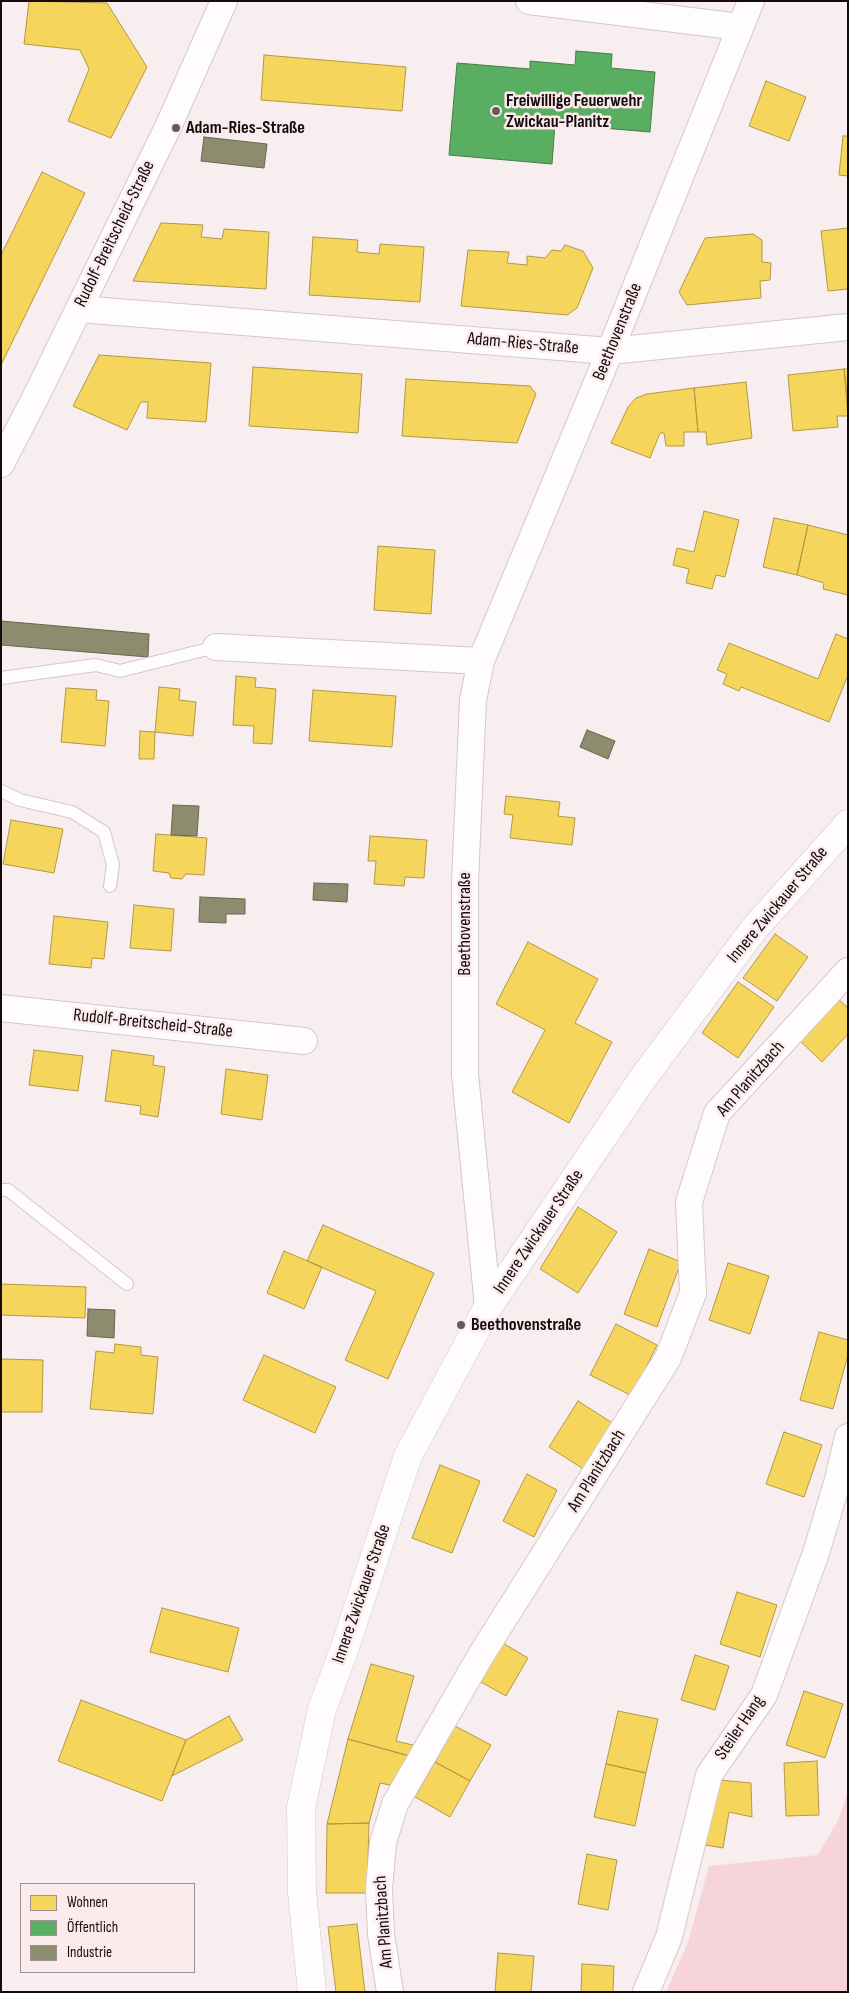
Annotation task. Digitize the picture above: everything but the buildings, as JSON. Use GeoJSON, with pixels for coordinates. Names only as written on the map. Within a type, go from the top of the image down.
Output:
{"type":"FeatureCollection","features":[{"type":"Feature","properties":{"kind":"main road","name":"Innere Zwickauer Straße"},"geometry":{"type":"LineString","coordinates":[[312,1992],[302,1892],[301,1808],[322,1709],[344,1650],[408,1456],[488,1307],[644,1078],[754,929],[848,824]]}},
{"type":"Feature","properties":{"kind":"street","name":"Rudolf-Breitscheid-Straße"},"geometry":{"type":"LineString","coordinates":[[1,464],[169,125],[224,1]]}},
{"type":"Feature","properties":{"kind":"street"},"geometry":{"type":"LineString","coordinates":[[529,1],[740,28]]}},
{"type":"Feature","properties":{"kind":"street","name":"Beethovenstraße"},"geometry":{"type":"LineString","coordinates":[[488,1307],[465,1074],[465,882],[473,700],[481,661],[610,351],[751,1]]}},
{"type":"Feature","properties":{"kind":"street","name":"Adam-Ries-Straße"},"geometry":{"type":"LineString","coordinates":[[79,309],[610,351],[848,327]]}},
{"type":"Feature","properties":{"kind":"street"},"geometry":{"type":"LineString","coordinates":[[216,647],[481,661]]}},
{"type":"Feature","properties":{"kind":"street","name":"Am Planitzbach"},"geometry":{"type":"LineString","coordinates":[[390,1992],[382,1934],[379,1889],[383,1843],[395,1804],[481,1654],[668,1358],[693,1293],[689,1202],[716,1113],[848,971]]}},
{"type":"Feature","properties":{"kind":"street","name":"Rudolf-Breitscheid-Straße"},"geometry":{"type":"LineString","coordinates":[[1,1008],[304,1041]]}},
{"type":"Feature","properties":{"kind":"street","name":"Steiler Hang"},"geometry":{"type":"LineString","coordinates":[[646,1992],[669,1937],[709,1775],[764,1695],[816,1553],[837,1483],[848,1437]]}},
{"type":"Feature","properties":{"kind":"lane"},"geometry":{"type":"LineString","coordinates":[[1,678],[96,665],[120,672],[216,647]]}},
{"type":"Feature","properties":{"kind":"lane"},"geometry":{"type":"LineString","coordinates":[[1,791],[20,800],[72,812],[104,832],[113,865],[110,886]]}},
{"type":"Feature","properties":{"kind":"lane"},"geometry":{"type":"LineString","coordinates":[[1,1190],[8,1190],[127,1284]]}},
{"type":"Feature","properties":{"kind":"shaded area"},"geometry":{"type":"Polygon","coordinates":[[[848,1792],[848,1992],[666,1992],[688,1942],[709,1866],[818,1855],[838,1820],[848,1792]]]}},
{"type":"Feature","properties":{"kind":"place","name":"Freiwillige Feuerwehr Zwickau-Planitz"},"geometry":{"type":"Point","coordinates":[496,111]}},
{"type":"Feature","properties":{"kind":"place","name":"Adam-Ries-Straße"},"geometry":{"type":"Point","coordinates":[176,128]}},
{"type":"Feature","properties":{"kind":"place","name":"Beethovenstraße"},"geometry":{"type":"Point","coordinates":[461,1325]}}]}
